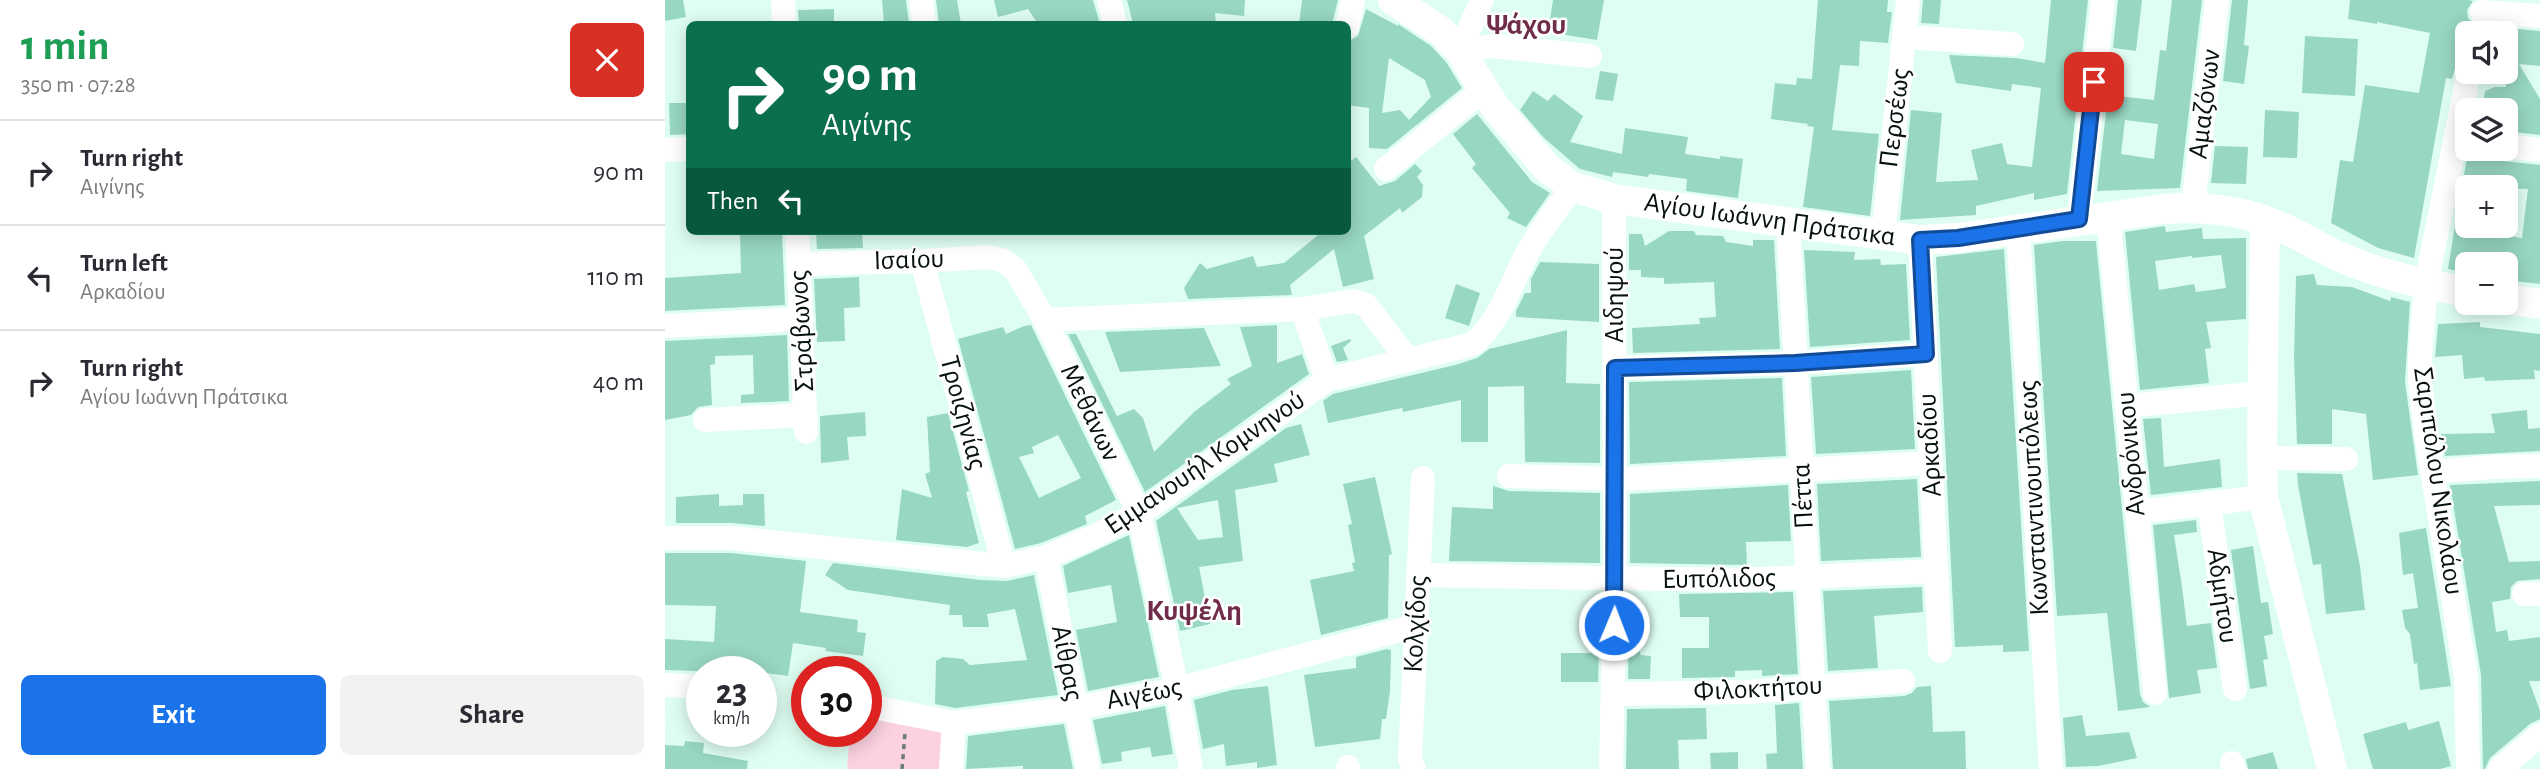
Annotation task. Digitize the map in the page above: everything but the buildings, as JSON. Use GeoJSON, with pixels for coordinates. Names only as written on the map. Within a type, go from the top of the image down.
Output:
{"type":"FeatureCollection","features":[{"type":"Feature","properties":{"kind":"main road","name":"Αγίου Ιωάννη Πράτσικα"},"geometry":{"type":"LineString","coordinates":[[1393,0],[1430,23],[1460,51],[1483,90],[1512,130],[1547,169],[1573,187],[1614,199],[1920,240],[1946,239],[2108,215],[2193,208],[2231,211],[2265,221],[2357,264],[2455,290]]}},
{"type":"Feature","properties":{"kind":"main road"},"geometry":{"type":"LineString","coordinates":[[2265,221],[2263,497],[2332,769]]}},
{"type":"Feature","properties":{"kind":"main road"},"geometry":{"type":"LineString","coordinates":[[2518,301],[2540,304]]}},
{"type":"Feature","properties":{"kind":"street"},"geometry":{"type":"LineString","coordinates":[[783,0],[784,21]]}},
{"type":"Feature","properties":{"kind":"street"},"geometry":{"type":"LineString","coordinates":[[921,0],[924,21]]}},
{"type":"Feature","properties":{"kind":"street"},"geometry":{"type":"LineString","coordinates":[[1109,0],[1114,21]]}},
{"type":"Feature","properties":{"kind":"street"},"geometry":{"type":"LineString","coordinates":[[1348,21],[1353,0]]}},
{"type":"Feature","properties":{"kind":"street"},"geometry":{"type":"LineString","coordinates":[[1460,51],[1482,0]]}},
{"type":"Feature","properties":{"kind":"street","name":"Περσέως"},"geometry":{"type":"LineString","coordinates":[[1883,236],[1908,0]]}},
{"type":"Feature","properties":{"kind":"street"},"geometry":{"type":"LineString","coordinates":[[2079,219],[2103,0]]}},
{"type":"Feature","properties":{"kind":"street","name":"Αμαζόνων"},"geometry":{"type":"LineString","coordinates":[[2193,208],[2217,0]]}},
{"type":"Feature","properties":{"kind":"street"},"geometry":{"type":"LineString","coordinates":[[2481,15],[2540,16]]}},
{"type":"Feature","properties":{"kind":"street"},"geometry":{"type":"LineString","coordinates":[[1905,37],[2012,44]]}},
{"type":"Feature","properties":{"kind":"street"},"geometry":{"type":"LineString","coordinates":[[1460,51],[1492,46],[1590,56]]}},
{"type":"Feature","properties":{"kind":"street"},"geometry":{"type":"LineString","coordinates":[[1386,169],[1483,90]]}},
{"type":"Feature","properties":{"kind":"street"},"geometry":{"type":"LineString","coordinates":[[2518,147],[2540,150]]}},
{"type":"Feature","properties":{"kind":"street"},"geometry":{"type":"LineString","coordinates":[[665,150],[686,149]]}},
{"type":"Feature","properties":{"kind":"street","name":"Σαριπόλου Νικολάου"},"geometry":{"type":"LineString","coordinates":[[2456,161],[2426,284],[2421,329],[2420,382],[2466,677],[2468,769]]}},
{"type":"Feature","properties":{"kind":"street","name":"Εμμανουήλ Κομνηνού"},"geometry":{"type":"LineString","coordinates":[[665,538],[732,538],[1005,566],[1046,557],[1139,513],[1327,380],[1473,344],[1495,320],[1532,245],[1573,187]]}},
{"type":"Feature","properties":{"kind":"street","name":"Αιδηψού"},"geometry":{"type":"LineString","coordinates":[[1611,769],[1615,580],[1614,199]]}},
{"type":"Feature","properties":{"kind":"street","name":"Ανδρόνικου"},"geometry":{"type":"LineString","coordinates":[[2108,215],[2155,693]]}},
{"type":"Feature","properties":{"kind":"street","name":"Πέττα"},"geometry":{"type":"LineString","coordinates":[[1788,223],[1818,769]]}},
{"type":"Feature","properties":{"kind":"street","name":"Κωνσταντινουπόλεως"},"geometry":{"type":"LineString","coordinates":[[2018,229],[2051,767]]}},
{"type":"Feature","properties":{"kind":"street","name":"Στράβωνος"},"geometry":{"type":"LineString","coordinates":[[705,420],[806,423],[797,235]]}},
{"type":"Feature","properties":{"kind":"street","name":"Αρκαδίου"},"geometry":{"type":"LineString","coordinates":[[1920,240],[1940,651]]}},
{"type":"Feature","properties":{"kind":"street","name":"Ισαίου"},"geometry":{"type":"LineString","coordinates":[[799,264],[987,257],[1002,260],[1015,269]]}},
{"type":"Feature","properties":{"kind":"street","name":"Τροιζηνίας"},"geometry":{"type":"LineString","coordinates":[[922,261],[1005,566]]}},
{"type":"Feature","properties":{"kind":"street","name":"Μεθάνων"},"geometry":{"type":"LineString","coordinates":[[1015,269],[1045,320],[1139,513],[1177,689],[1191,769]]}},
{"type":"Feature","properties":{"kind":"street"},"geometry":{"type":"LineString","coordinates":[[1045,320],[1303,309],[1353,301],[1366,305],[1407,359]]}},
{"type":"Feature","properties":{"kind":"street"},"geometry":{"type":"LineString","coordinates":[[1303,309],[1327,380]]}},
{"type":"Feature","properties":{"kind":"street"},"geometry":{"type":"LineString","coordinates":[[665,326],[802,319]]}},
{"type":"Feature","properties":{"kind":"street"},"geometry":{"type":"LineString","coordinates":[[1615,368],[1795,363],[1926,354]]}},
{"type":"Feature","properties":{"kind":"street"},"geometry":{"type":"LineString","coordinates":[[2127,406],[2263,393]]}},
{"type":"Feature","properties":{"kind":"street"},"geometry":{"type":"LineString","coordinates":[[2262,458],[2346,459]]}},
{"type":"Feature","properties":{"kind":"street"},"geometry":{"type":"LineString","coordinates":[[1509,476],[1614,479],[1931,463]]}},
{"type":"Feature","properties":{"kind":"street"},"geometry":{"type":"LineString","coordinates":[[2432,472],[2493,467],[2540,467]]}},
{"type":"Feature","properties":{"kind":"street","name":"Κολχίδος"},"geometry":{"type":"LineString","coordinates":[[1414,769],[1410,759],[1423,478]]}},
{"type":"Feature","properties":{"kind":"street"},"geometry":{"type":"LineString","coordinates":[[2137,512],[2263,497]]}},
{"type":"Feature","properties":{"kind":"street","name":"Αδμήτου"},"geometry":{"type":"LineString","coordinates":[[2209,503],[2235,689]]}},
{"type":"Feature","properties":{"kind":"street","name":"Αίθρας"},"geometry":{"type":"LineString","coordinates":[[1046,557],[1088,769]]}},
{"type":"Feature","properties":{"kind":"street","name":"Ευπόλιδος"},"geometry":{"type":"LineString","coordinates":[[1418,575],[1615,580],[1808,577],[1936,571]]}},
{"type":"Feature","properties":{"kind":"street","name":"Αιγέως"},"geometry":{"type":"LineString","coordinates":[[882,709],[954,723],[1075,708],[1177,689],[1415,626]]}},
{"type":"Feature","properties":{"kind":"street","name":"Φιλοκτήτου"},"geometry":{"type":"LineString","coordinates":[[1613,694],[1748,692],[1903,681]]}},
{"type":"Feature","properties":{"kind":"street"},"geometry":{"type":"LineString","coordinates":[[665,685],[686,686]]}},
{"type":"Feature","properties":{"kind":"street"},"geometry":{"type":"LineString","coordinates":[[951,769],[954,723]]}},
{"type":"Feature","properties":{"kind":"street"},"geometry":{"type":"LineString","coordinates":[[2500,769],[2539,738]]}},
{"type":"Feature","properties":{"kind":"path"},"geometry":{"type":"LineString","coordinates":[[902,769],[907,713]]}},
{"type":"Feature","properties":{"kind":"shaded area"},"geometry":{"type":"Polygon","coordinates":[[[882,712],[948,727],[946,769],[847,769],[849,747],[882,747],[882,712]]]}},
{"type":"Feature","properties":{"kind":"district","name":"Ψάχου"},"geometry":{"type":"Point","coordinates":[1526,25]}},
{"type":"Feature","properties":{"kind":"district","name":"Κυψέλη"},"geometry":{"type":"Point","coordinates":[1194,611]}},
{"type":"Feature","properties":{"kind":"route"},"geometry":{"type":"LineString","coordinates":[[1614,625],[1615,368],[1795,363],[1926,354],[1920,240],[1958,238],[2079,219],[2094,82]]}}]}
